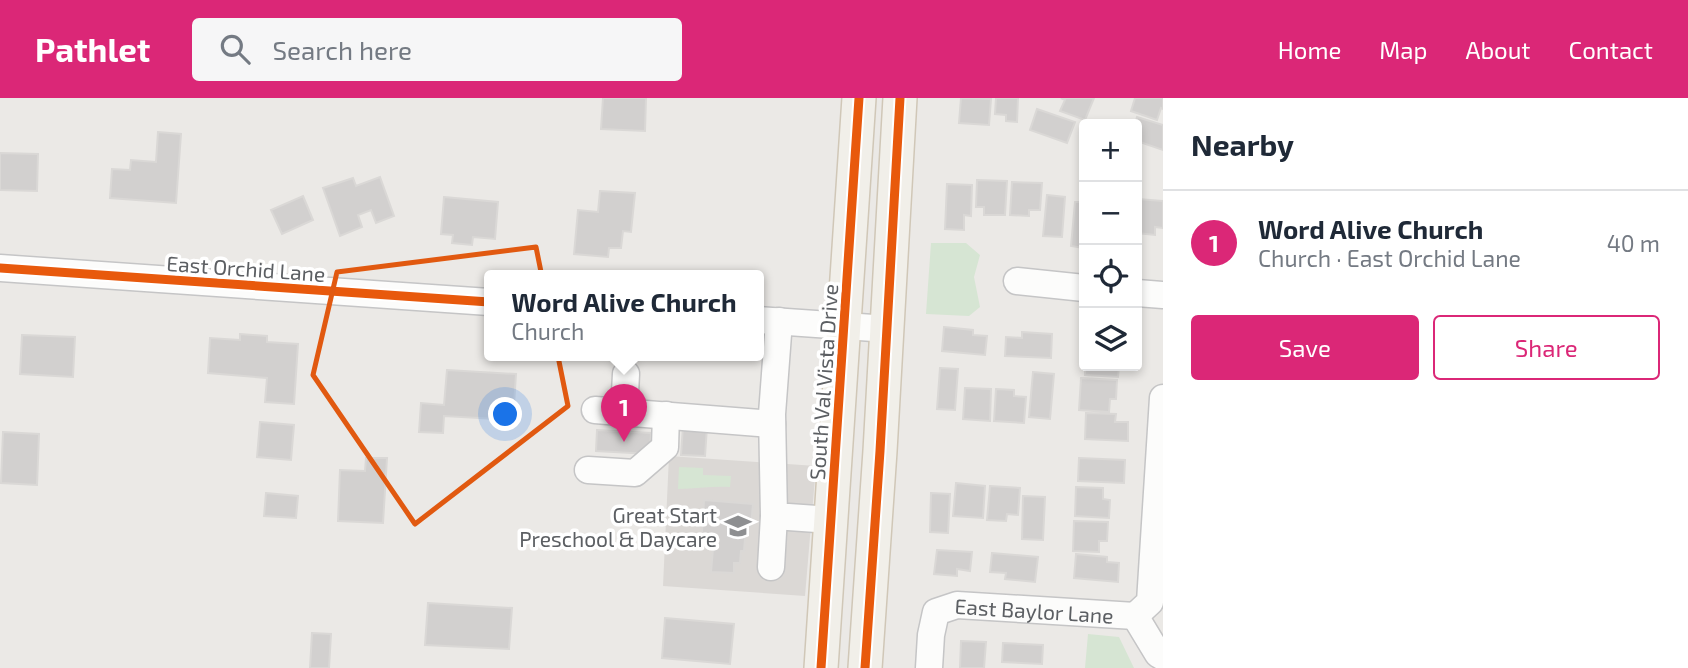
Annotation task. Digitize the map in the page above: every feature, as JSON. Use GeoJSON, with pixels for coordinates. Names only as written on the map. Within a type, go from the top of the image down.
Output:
{"type":"FeatureCollection","features":[{"type":"Feature","properties":{"kind":"main road","name":"South Val Vista Drive"},"geometry":{"type":"LineString","coordinates":[[821,668],[859,98]]}},
{"type":"Feature","properties":{"kind":"main road"},"geometry":{"type":"LineString","coordinates":[[865,668],[888,329],[900,98]]}},
{"type":"Feature","properties":{"kind":"street","name":"East Orchid Lane"},"geometry":{"type":"LineString","coordinates":[[0,268],[484,302]]}},
{"type":"Feature","properties":{"kind":"street"},"geometry":{"type":"LineString","coordinates":[[1017,281],[1079,287]]}},
{"type":"Feature","properties":{"kind":"street"},"geometry":{"type":"LineString","coordinates":[[1142,294],[1163,296]]}},
{"type":"Feature","properties":{"kind":"street"},"geometry":{"type":"LineString","coordinates":[[771,567],[774,516],[769,320],[888,329]]}},
{"type":"Feature","properties":{"kind":"street"},"geometry":{"type":"LineString","coordinates":[[624,412],[626,374]]}},
{"type":"Feature","properties":{"kind":"street"},"geometry":{"type":"LineString","coordinates":[[1163,398],[1150,602],[1135,616],[1158,654],[1163,657]]}},
{"type":"Feature","properties":{"kind":"street"},"geometry":{"type":"LineString","coordinates":[[594,410],[772,424]]}},
{"type":"Feature","properties":{"kind":"street"},"geometry":{"type":"LineString","coordinates":[[588,470],[635,472],[665,447],[666,415]]}},
{"type":"Feature","properties":{"kind":"street"},"geometry":{"type":"LineString","coordinates":[[774,516],[831,520]]}},
{"type":"Feature","properties":{"kind":"street","name":"East Baylor Lane"},"geometry":{"type":"LineString","coordinates":[[929,668],[931,635],[936,612],[957,605],[1135,616]]}},
{"type":"Feature","properties":{"kind":"highlighted area"},"geometry":{"type":"Polygon","coordinates":[[[536,247],[568,406],[415,524],[313,375],[337,272],[536,247]]]}},
{"type":"Feature","properties":{"kind":"shaded area","name":"Great Start Preschool & Daycare"},"geometry":{"type":"Polygon","coordinates":[[[669,456],[816,466],[805,596],[663,586],[669,456]]]}},
{"type":"Feature","properties":{"kind":"green space"},"geometry":{"type":"Polygon","coordinates":[[[931,243],[966,243],[980,255],[974,277],[980,307],[969,316],[926,314],[931,243]]]}},
{"type":"Feature","properties":{"kind":"green space"},"geometry":{"type":"Polygon","coordinates":[[[679,467],[703,468],[703,475],[731,476],[730,487],[678,489],[679,467]]]}},
{"type":"Feature","properties":{"kind":"green space"},"geometry":{"type":"Polygon","coordinates":[[[1088,634],[1119,637],[1134,668],[1085,668],[1088,634]]]}},
{"type":"Feature","properties":{"kind":"building"},"geometry":{"type":"Polygon","coordinates":[[[603,98],[646,98],[645,131],[601,129],[603,98]]]}},
{"type":"Feature","properties":{"kind":"building"},"geometry":{"type":"Polygon","coordinates":[[[961,98],[991,99],[989,125],[959,123],[961,98]]]}},
{"type":"Feature","properties":{"kind":"building"},"geometry":{"type":"Polygon","coordinates":[[[996,98],[1018,98],[1017,122],[1006,121],[1006,115],[995,114],[996,98]]]}},
{"type":"Feature","properties":{"kind":"building"},"geometry":{"type":"Polygon","coordinates":[[[1061,98],[1094,98],[1085,119],[1060,111],[1065,100],[1061,98]]]}},
{"type":"Feature","properties":{"kind":"building"},"geometry":{"type":"Polygon","coordinates":[[[1135,98],[1163,98],[1163,109],[1161,108],[1157,120],[1131,111],[1135,98]]]}},
{"type":"Feature","properties":{"kind":"building"},"geometry":{"type":"Polygon","coordinates":[[[1037,109],[1075,122],[1067,143],[1030,130],[1037,109]]]}},
{"type":"Feature","properties":{"kind":"building"},"geometry":{"type":"Polygon","coordinates":[[[1137,117],[1163,125],[1163,150],[1142,143],[1142,119],[1137,117]]]}},
{"type":"Feature","properties":{"kind":"building"},"geometry":{"type":"Polygon","coordinates":[[[158,132],[181,134],[176,203],[110,198],[112,169],[130,170],[131,160],[156,162],[158,132]]]}},
{"type":"Feature","properties":{"kind":"building"},"geometry":{"type":"Polygon","coordinates":[[[0,153],[38,154],[37,191],[0,190],[0,153]]]}},
{"type":"Feature","properties":{"kind":"building"},"geometry":{"type":"Polygon","coordinates":[[[380,177],[394,216],[376,223],[371,210],[358,215],[362,227],[340,236],[323,188],[353,178],[356,186],[380,177]]]}},
{"type":"Feature","properties":{"kind":"building"},"geometry":{"type":"Polygon","coordinates":[[[977,180],[1007,181],[1005,215],[984,215],[984,207],[976,207],[977,180]]]}},
{"type":"Feature","properties":{"kind":"building"},"geometry":{"type":"Polygon","coordinates":[[[1012,182],[1042,183],[1040,210],[1029,210],[1029,216],[1010,215],[1012,182]]]}},
{"type":"Feature","properties":{"kind":"building"},"geometry":{"type":"Polygon","coordinates":[[[947,184],[972,185],[971,216],[964,215],[964,230],[945,229],[947,184]]]}},
{"type":"Feature","properties":{"kind":"building"},"geometry":{"type":"Polygon","coordinates":[[[600,191],[635,193],[631,232],[623,231],[621,248],[609,248],[608,257],[574,254],[578,210],[598,212],[600,191]]]}},
{"type":"Feature","properties":{"kind":"building"},"geometry":{"type":"Polygon","coordinates":[[[1047,195],[1065,197],[1062,237],[1043,236],[1047,195]]]}},
{"type":"Feature","properties":{"kind":"building"},"geometry":{"type":"Polygon","coordinates":[[[303,196],[313,220],[282,234],[271,210],[303,196]]]}},
{"type":"Feature","properties":{"kind":"building"},"geometry":{"type":"Polygon","coordinates":[[[444,197],[498,202],[495,239],[473,237],[472,245],[452,243],[453,235],[441,234],[444,197]]]}},
{"type":"Feature","properties":{"kind":"building"},"geometry":{"type":"Polygon","coordinates":[[[1142,199],[1163,201],[1163,228],[1155,227],[1155,235],[1142,234],[1142,199]]]}},
{"type":"Feature","properties":{"kind":"building"},"geometry":{"type":"Polygon","coordinates":[[[1075,202],[1079,202],[1079,247],[1071,246],[1075,202]]]}},
{"type":"Feature","properties":{"kind":"building"},"geometry":{"type":"Polygon","coordinates":[[[944,327],[973,330],[973,335],[987,336],[985,355],[942,351],[944,327]]]}},
{"type":"Feature","properties":{"kind":"building"},"geometry":{"type":"Polygon","coordinates":[[[1022,332],[1052,334],[1051,358],[1005,356],[1006,337],[1022,338],[1022,332]]]}},
{"type":"Feature","properties":{"kind":"building"},"geometry":{"type":"Polygon","coordinates":[[[240,334],[267,336],[267,342],[298,344],[294,404],[265,402],[267,378],[208,373],[210,338],[240,340],[240,334]]]}},
{"type":"Feature","properties":{"kind":"building"},"geometry":{"type":"Polygon","coordinates":[[[22,335],[75,337],[73,377],[20,374],[22,335]]]}},
{"type":"Feature","properties":{"kind":"building"},"geometry":{"type":"Polygon","coordinates":[[[940,368],[958,369],[955,410],[937,409],[940,368]]]}},
{"type":"Feature","properties":{"kind":"building"},"geometry":{"type":"Polygon","coordinates":[[[447,370],[516,374],[513,420],[444,416],[443,433],[419,432],[421,403],[444,405],[447,370]]]}},
{"type":"Feature","properties":{"kind":"building"},"geometry":{"type":"Polygon","coordinates":[[[1085,371],[1119,371],[1118,377],[1085,375],[1085,371]]]}},
{"type":"Feature","properties":{"kind":"building"},"geometry":{"type":"Polygon","coordinates":[[[1033,372],[1054,374],[1050,419],[1029,417],[1033,372]]]}},
{"type":"Feature","properties":{"kind":"building"},"geometry":{"type":"Polygon","coordinates":[[[1081,378],[1117,380],[1116,399],[1110,399],[1109,412],[1079,410],[1081,378]]]}},
{"type":"Feature","properties":{"kind":"building"},"geometry":{"type":"Polygon","coordinates":[[[965,388],[991,389],[990,421],[963,419],[965,388]]]}},
{"type":"Feature","properties":{"kind":"building"},"geometry":{"type":"Polygon","coordinates":[[[996,389],[1014,390],[1014,396],[1026,397],[1024,423],[994,421],[996,389]]]}},
{"type":"Feature","properties":{"kind":"building"},"geometry":{"type":"Polygon","coordinates":[[[1086,413],[1116,414],[1115,422],[1128,422],[1128,441],[1085,439],[1086,413]]]}},
{"type":"Feature","properties":{"kind":"building"},"geometry":{"type":"Polygon","coordinates":[[[260,422],[294,425],[291,460],[257,457],[260,422]]]}},
{"type":"Feature","properties":{"kind":"building"},"geometry":{"type":"Polygon","coordinates":[[[683,426],[707,427],[705,456],[681,455],[683,426]]]}},
{"type":"Feature","properties":{"kind":"building"},"geometry":{"type":"Polygon","coordinates":[[[597,430],[651,433],[650,454],[596,451],[597,430]]]}},
{"type":"Feature","properties":{"kind":"building"},"geometry":{"type":"Polygon","coordinates":[[[3,432],[39,434],[37,485],[1,483],[3,432]]]}},
{"type":"Feature","properties":{"kind":"building"},"geometry":{"type":"Polygon","coordinates":[[[366,458],[387,458],[383,523],[338,521],[340,470],[365,471],[366,458]]]}},
{"type":"Feature","properties":{"kind":"building"},"geometry":{"type":"Polygon","coordinates":[[[1079,458],[1125,460],[1124,483],[1078,481],[1079,458]]]}},
{"type":"Feature","properties":{"kind":"building"},"geometry":{"type":"Polygon","coordinates":[[[956,483],[985,486],[983,518],[953,516],[956,483]]]}},
{"type":"Feature","properties":{"kind":"building"},"geometry":{"type":"Polygon","coordinates":[[[990,486],[1020,488],[1018,515],[1007,514],[1006,521],[987,520],[990,486]]]}},
{"type":"Feature","properties":{"kind":"building"},"geometry":{"type":"Polygon","coordinates":[[[1076,487],[1103,488],[1103,499],[1110,500],[1109,518],[1075,516],[1076,487]]]}},
{"type":"Feature","properties":{"kind":"building"},"geometry":{"type":"Polygon","coordinates":[[[266,493],[298,496],[296,518],[264,516],[266,493]]]}},
{"type":"Feature","properties":{"kind":"building"},"geometry":{"type":"Polygon","coordinates":[[[931,493],[950,494],[948,533],[930,532],[931,493]]]}},
{"type":"Feature","properties":{"kind":"building"},"geometry":{"type":"Polygon","coordinates":[[[1023,496],[1045,497],[1043,540],[1022,539],[1023,496]]]}},
{"type":"Feature","properties":{"kind":"building"},"geometry":{"type":"Polygon","coordinates":[[[704,500],[753,504],[751,526],[746,526],[744,551],[741,551],[740,563],[734,563],[734,573],[711,572],[713,549],[701,548],[704,500]]]}},
{"type":"Feature","properties":{"kind":"building"},"geometry":{"type":"Polygon","coordinates":[[[1074,521],[1108,522],[1107,541],[1099,541],[1099,552],[1073,551],[1074,521]]]}},
{"type":"Feature","properties":{"kind":"building"},"geometry":{"type":"Polygon","coordinates":[[[937,550],[972,552],[970,571],[957,569],[957,576],[934,574],[937,550]]]}},
{"type":"Feature","properties":{"kind":"building"},"geometry":{"type":"Polygon","coordinates":[[[992,553],[1038,557],[1035,582],[1005,579],[1006,573],[990,572],[992,553]]]}},
{"type":"Feature","properties":{"kind":"building"},"geometry":{"type":"Polygon","coordinates":[[[1076,554],[1107,557],[1107,562],[1119,563],[1118,582],[1074,578],[1076,554]]]}},
{"type":"Feature","properties":{"kind":"building"},"geometry":{"type":"Polygon","coordinates":[[[428,603],[512,608],[509,649],[425,645],[428,603]]]}},
{"type":"Feature","properties":{"kind":"building"},"geometry":{"type":"Polygon","coordinates":[[[665,618],[734,624],[730,664],[662,658],[665,618]]]}},
{"type":"Feature","properties":{"kind":"building"},"geometry":{"type":"Polygon","coordinates":[[[312,633],[331,634],[329,668],[310,668],[312,633]]]}},
{"type":"Feature","properties":{"kind":"building"},"geometry":{"type":"Polygon","coordinates":[[[961,641],[986,642],[984,668],[960,668],[961,641]]]}},
{"type":"Feature","properties":{"kind":"building"},"geometry":{"type":"Polygon","coordinates":[[[1003,643],[1043,645],[1042,664],[1002,662],[1003,643]]]}},
{"type":"Feature","properties":{"kind":"cycle path"},"geometry":{"type":"LineString","coordinates":[[821,668],[859,98]]}},
{"type":"Feature","properties":{"kind":"cycle path"},"geometry":{"type":"LineString","coordinates":[[865,668],[900,98]]}},
{"type":"Feature","properties":{"kind":"cycle path"},"geometry":{"type":"LineString","coordinates":[[0,268],[484,302]]}},
{"type":"Feature","properties":{"kind":"place","name":"Word Alive Church"},"geometry":{"type":"Point","coordinates":[624,442]}},
{"type":"Feature","properties":{"kind":"place","name":"Great Start Preschool & Daycare"},"geometry":{"type":"Point","coordinates":[738,526]}}]}
